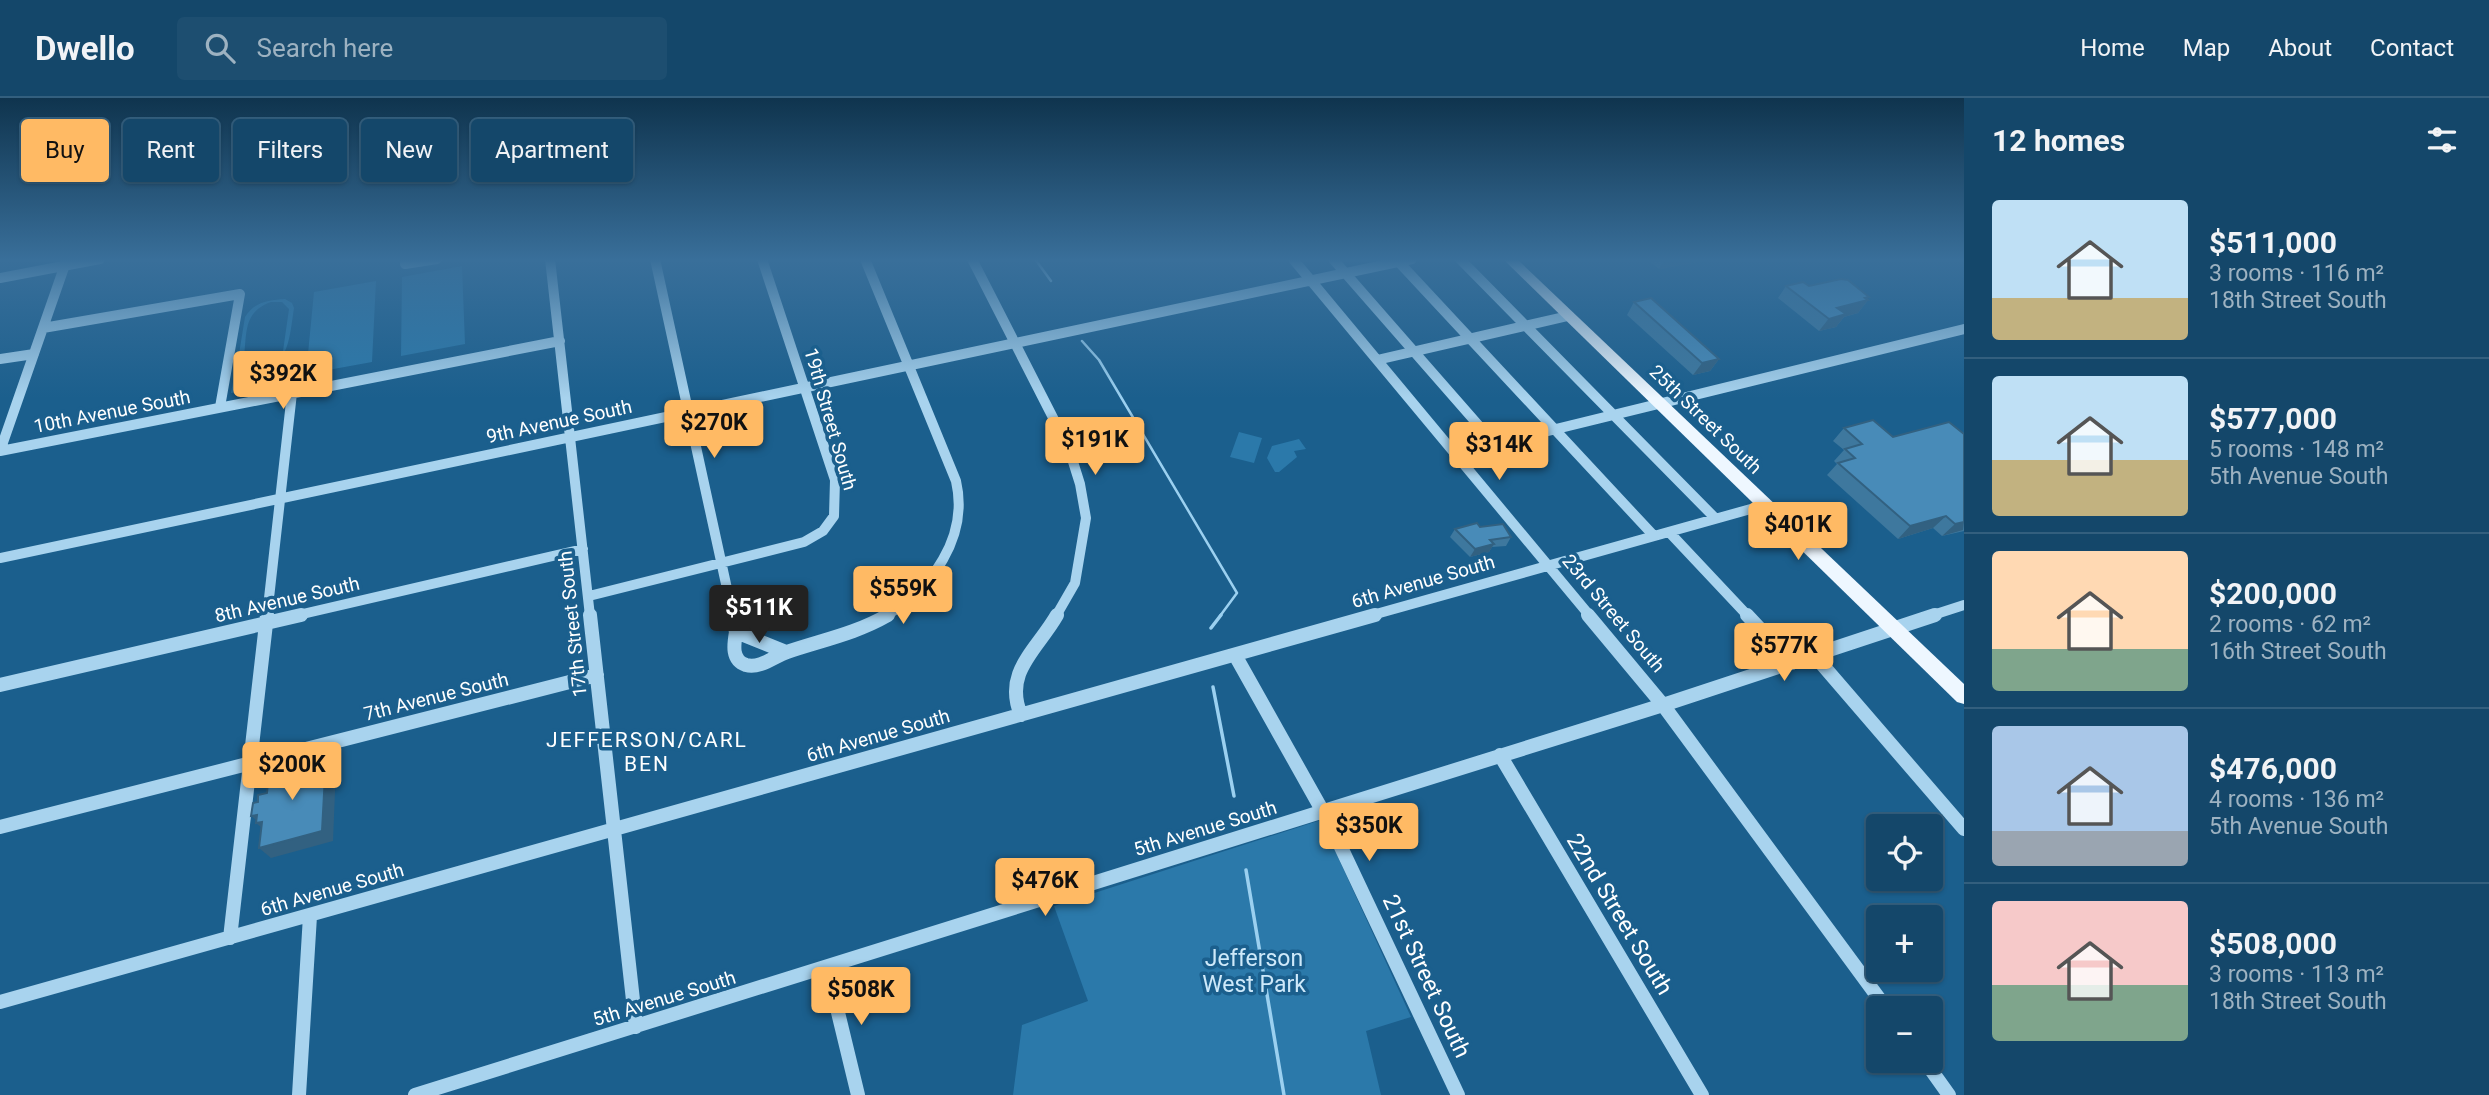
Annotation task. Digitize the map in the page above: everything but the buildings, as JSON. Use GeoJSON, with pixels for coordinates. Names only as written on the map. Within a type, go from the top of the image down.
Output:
{"type":"FeatureCollection","features":[{"type":"Feature","properties":{"kind":"main road","name":"25th Street South"},"geometry":{"type":"LineString","coordinates":[[1558,306],[1964,696]]}},
{"type":"Feature","properties":{"kind":"street"},"geometry":{"type":"LineString","coordinates":[[0,451],[50,306]]}},
{"type":"Feature","properties":{"kind":"street"},"geometry":{"type":"LineString","coordinates":[[43,328],[173,306]]}},
{"type":"Feature","properties":{"kind":"street"},"geometry":{"type":"LineString","coordinates":[[220,407],[238,306]]}},
{"type":"Feature","properties":{"kind":"street","name":"17th Street South"},"geometry":{"type":"LineString","coordinates":[[555,306],[572,437],[636,1027]]}},
{"type":"Feature","properties":{"kind":"street"},"geometry":{"type":"LineString","coordinates":[[665,306],[736,632],[734,650],[740,662],[748,666],[854,632],[904,606],[931,577],[952,542],[960,507],[956,481],[885,306]]}},
{"type":"Feature","properties":{"kind":"street","name":"19th Street South"},"geometry":{"type":"LineString","coordinates":[[777,306],[835,480],[837,511]]}},
{"type":"Feature","properties":{"kind":"street"},"geometry":{"type":"LineString","coordinates":[[997,306],[1069,449],[1080,484],[1086,518],[1074,583],[1055,619],[1016,678],[1014,698],[1021,715]]}},
{"type":"Feature","properties":{"kind":"street","name":"9th Avenue South"},"geometry":{"type":"LineString","coordinates":[[0,558],[1189,306]]}},
{"type":"Feature","properties":{"kind":"street","name":"23rd Street South"},"geometry":{"type":"LineString","coordinates":[[1331,306],[1663,705],[1877,996]]}},
{"type":"Feature","properties":{"kind":"street"},"geometry":{"type":"LineString","coordinates":[[1374,306],[1494,443]]}},
{"type":"Feature","properties":{"kind":"street"},"geometry":{"type":"LineString","coordinates":[[1439,306],[1553,428],[1792,663]]}},
{"type":"Feature","properties":{"kind":"street"},"geometry":{"type":"LineString","coordinates":[[1507,306],[1715,518]]}},
{"type":"Feature","properties":{"kind":"street"},"geometry":{"type":"LineString","coordinates":[[1377,360],[1568,316]]}},
{"type":"Feature","properties":{"kind":"street"},"geometry":{"type":"LineString","coordinates":[[1454,454],[1964,329]]}},
{"type":"Feature","properties":{"kind":"street","name":"10th Avenue South"},"geometry":{"type":"LineString","coordinates":[[0,451],[559,341]]}},
{"type":"Feature","properties":{"kind":"street"},"geometry":{"type":"LineString","coordinates":[[0,359],[34,354]]}},
{"type":"Feature","properties":{"kind":"street"},"geometry":{"type":"LineString","coordinates":[[230,938],[292,393]]}},
{"type":"Feature","properties":{"kind":"street","name":"6th Avenue South"},"geometry":{"type":"LineString","coordinates":[[0,1002],[1765,505]]}},
{"type":"Feature","properties":{"kind":"street"},"geometry":{"type":"LineString","coordinates":[[589,596],[792,547],[818,537],[831,524],[837,511]]}},
{"type":"Feature","properties":{"kind":"street","name":"8th Avenue South"},"geometry":{"type":"LineString","coordinates":[[0,685],[583,549]]}},
{"type":"Feature","properties":{"kind":"street","name":"5th Avenue South"},"geometry":{"type":"LineString","coordinates":[[415,1095],[1663,705],[1964,605]]}},
{"type":"Feature","properties":{"kind":"street"},"geometry":{"type":"LineString","coordinates":[[736,632],[786,652]]}},
{"type":"Feature","properties":{"kind":"street","name":"21st Street South"},"geometry":{"type":"LineString","coordinates":[[1234,655],[1323,812],[1458,1095]]}},
{"type":"Feature","properties":{"kind":"street"},"geometry":{"type":"LineString","coordinates":[[1814,655],[1964,830]]}},
{"type":"Feature","properties":{"kind":"street","name":"7th Avenue South"},"geometry":{"type":"LineString","coordinates":[[0,827],[597,675]]}},
{"type":"Feature","properties":{"kind":"street","name":"22nd Street South"},"geometry":{"type":"LineString","coordinates":[[1500,755],[1702,1095]]}},
{"type":"Feature","properties":{"kind":"street"},"geometry":{"type":"LineString","coordinates":[[299,1095],[310,916]]}},
{"type":"Feature","properties":{"kind":"street"},"geometry":{"type":"LineString","coordinates":[[827,967],[858,1095]]}},
{"type":"Feature","properties":{"kind":"street"},"geometry":{"type":"LineString","coordinates":[[1933,1073],[1949,1095]]}},
{"type":"Feature","properties":{"kind":"green space"},"geometry":{"type":"Polygon","coordinates":[[[256,306],[263,306],[255,311],[248,324],[244,358],[247,362],[257,364],[275,358],[283,351],[289,309],[286,306],[293,306],[288,344],[278,362],[258,368],[242,365],[238,360],[245,317],[256,306]]]}},
{"type":"Feature","properties":{"kind":"green space"},"geometry":{"type":"Polygon","coordinates":[[[313,306],[375,306],[372,362],[306,374],[313,306]]]}},
{"type":"Feature","properties":{"kind":"green space"},"geometry":{"type":"Polygon","coordinates":[[[402,306],[464,306],[465,344],[401,356],[402,306]]]}},
{"type":"Feature","properties":{"kind":"green space"},"geometry":{"type":"Polygon","coordinates":[[[275,368],[272,385],[231,393],[234,376],[275,368]]]}},
{"type":"Feature","properties":{"kind":"green space"},"geometry":{"type":"Polygon","coordinates":[[[1239,432],[1262,438],[1254,463],[1230,457],[1239,432]]]}},
{"type":"Feature","properties":{"kind":"green space"},"geometry":{"type":"Polygon","coordinates":[[[1299,439],[1306,449],[1294,451],[1297,457],[1279,472],[1275,472],[1267,458],[1272,446],[1299,439]]]}},
{"type":"Feature","properties":{"kind":"green space","name":"Jefferson West Park"},"geometry":{"type":"Polygon","coordinates":[[[1321,820],[1411,1017],[1366,1031],[1381,1095],[1013,1095],[1022,1025],[1088,1001],[1054,906],[1321,820]]]}},
{"type":"Feature","properties":{"kind":"waterway"},"geometry":{"type":"LineString","coordinates":[[1082,341],[1099,360],[1237,593],[1220,616]]}},
{"type":"Feature","properties":{"kind":"waterway"},"geometry":{"type":"LineString","coordinates":[[1211,628],[1221,615]]}},
{"type":"Feature","properties":{"kind":"waterway"},"geometry":{"type":"LineString","coordinates":[[1213,687],[1234,796]]}},
{"type":"Feature","properties":{"kind":"waterway"},"geometry":{"type":"LineString","coordinates":[[1246,870],[1284,1095]]}},
{"type":"Feature","properties":{"kind":"district","name":"JEFFERSON/CARL BEN"},"geometry":{"type":"Point","coordinates":[647,752]}}]}
